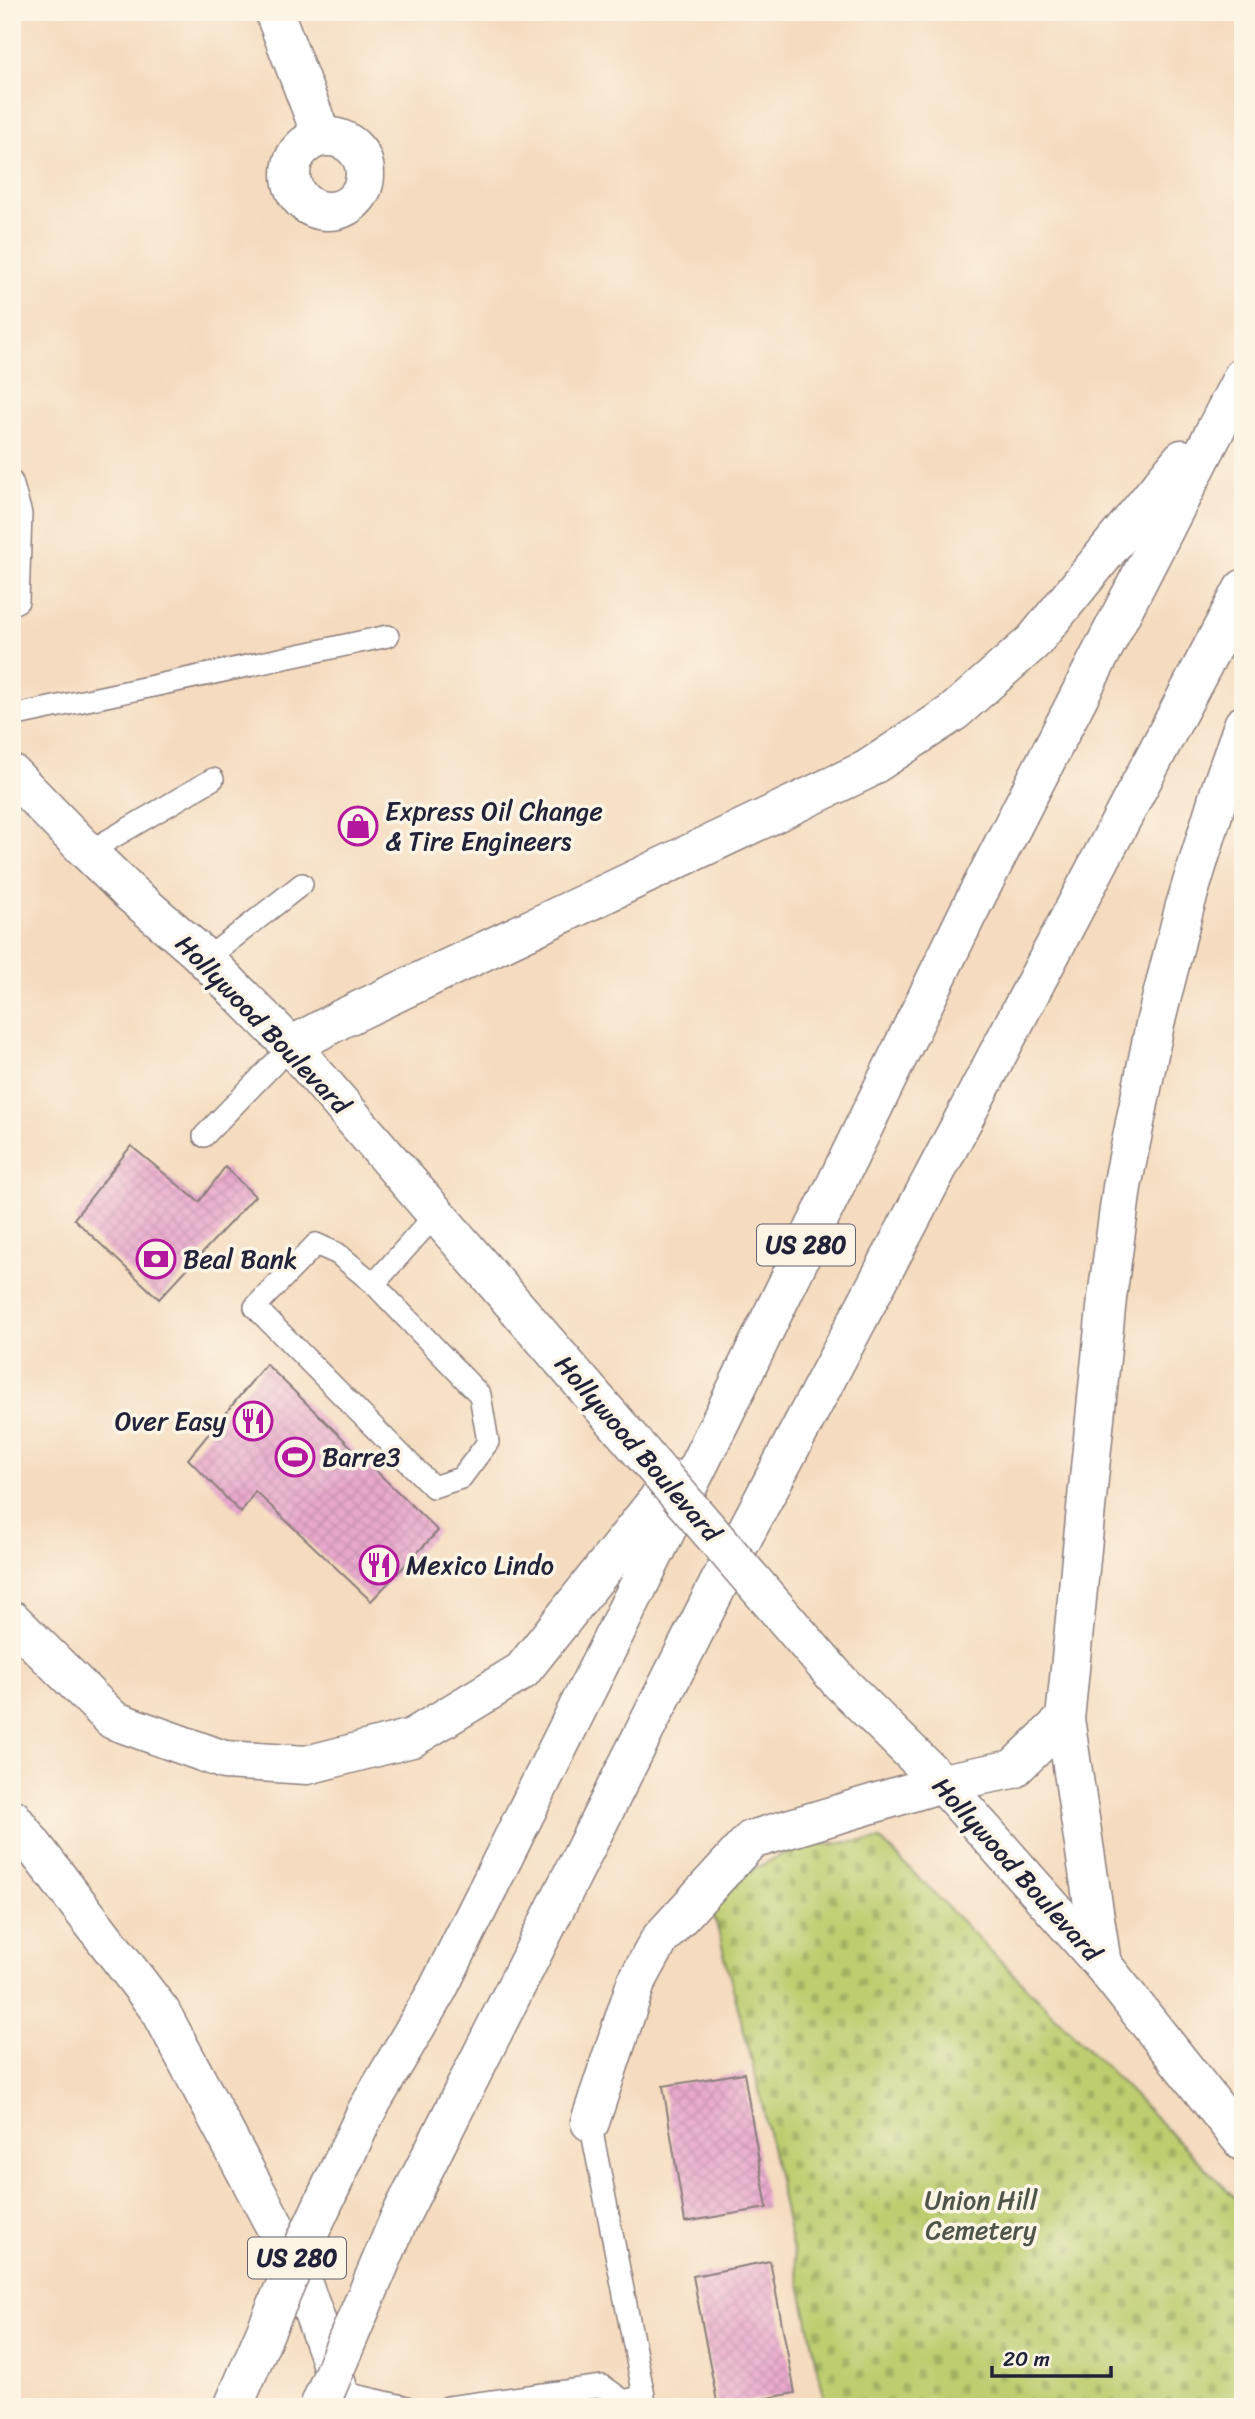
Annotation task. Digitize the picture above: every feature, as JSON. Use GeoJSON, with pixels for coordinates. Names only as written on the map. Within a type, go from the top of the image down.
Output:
{"type":"FeatureCollection","features":[{"type":"Feature","properties":{"kind":"main road"},"geometry":{"type":"LineString","coordinates":[[274,12],[322,137]]}},
{"type":"Feature","properties":{"kind":"main road"},"geometry":{"type":"LineString","coordinates":[[291,1046],[341,1019],[866,770],[954,712],[1034,641],[1237,387]]}},
{"type":"Feature","properties":{"kind":"main road","name":"US 280"},"geometry":{"type":"LineString","coordinates":[[233,2407],[290,2272],[366,2112],[438,1989],[723,1416],[967,915],[1237,387]]}},
{"type":"Feature","properties":{"kind":"main road","name":"US 280"},"geometry":{"type":"LineString","coordinates":[[334,2402],[399,2219],[718,1585],[1243,589]]}},
{"type":"Feature","properties":{"kind":"main road"},"geometry":{"type":"LineString","coordinates":[[1102,1964],[1065,1719],[1107,1298],[1122,1187],[1155,1024],[1184,909],[1243,725]]}},
{"type":"Feature","properties":{"kind":"main road","name":"Hollywood Boulevard"},"geometry":{"type":"LineString","coordinates":[[12,774],[88,852],[205,960],[291,1046],[840,1682],[942,1783],[1102,1964],[1243,2142]]}},
{"type":"Feature","properties":{"kind":"main road"},"geometry":{"type":"LineString","coordinates":[[12,1619],[113,1720],[224,1760],[307,1765],[412,1738],[522,1671],[723,1416]]}},
{"type":"Feature","properties":{"kind":"main road"},"geometry":{"type":"LineString","coordinates":[[590,2122],[636,1983],[660,1939],[751,1840],[942,1783],[1013,1769],[1065,1719]]}},
{"type":"Feature","properties":{"kind":"main road"},"geometry":{"type":"LineString","coordinates":[[12,1818],[161,2012],[297,2268],[334,2402]]}},
{"type":"Feature","properties":{"kind":"lane"},"geometry":{"type":"LineString","coordinates":[[12,482],[21,514],[18,601],[12,604]]}},
{"type":"Feature","properties":{"kind":"lane"},"geometry":{"type":"LineString","coordinates":[[12,716],[388,636]]}},
{"type":"Feature","properties":{"kind":"lane"},"geometry":{"type":"LineString","coordinates":[[88,852],[213,779]]}},
{"type":"Feature","properties":{"kind":"lane"},"geometry":{"type":"LineString","coordinates":[[205,960],[302,884]]}},
{"type":"Feature","properties":{"kind":"lane"},"geometry":{"type":"LineString","coordinates":[[204,1136],[291,1046]]}},
{"type":"Feature","properties":{"kind":"lane"},"geometry":{"type":"LineString","coordinates":[[374,1284],[436,1214]]}},
{"type":"Feature","properties":{"kind":"lane"},"geometry":{"type":"LineString","coordinates":[[316,1244],[338,1254],[374,1284],[480,1395],[488,1442],[461,1478],[433,1487],[255,1307],[316,1244]]}},
{"type":"Feature","properties":{"kind":"lane"},"geometry":{"type":"LineString","coordinates":[[590,2122],[634,2403]]}},
{"type":"Feature","properties":{"kind":"lane"},"geometry":{"type":"LineString","coordinates":[[448,2407],[603,2386],[634,2403]]}},
{"type":"Feature","properties":{"kind":"lane"},"geometry":{"type":"LineString","coordinates":[[334,2402],[407,2407]]}},
{"type":"Feature","properties":{"kind":"green space","name":"Union Hill Cemetery"},"geometry":{"type":"Polygon","coordinates":[[[881,1840],[1243,2206],[1243,2407],[826,2407],[758,2085],[713,1911],[746,1873],[799,1846],[881,1840]]]}},
{"type":"Feature","properties":{"kind":"building","name":"Beal Bank"},"geometry":{"type":"Polygon","coordinates":[[[131,1146],[199,1202],[225,1167],[255,1196],[159,1299],[74,1219],[131,1146]]]}},
{"type":"Feature","properties":{"kind":"building"},"geometry":{"type":"Polygon","coordinates":[[[266,1364],[438,1531],[371,1601],[255,1491],[241,1513],[188,1459],[266,1364]]]}},
{"type":"Feature","properties":{"kind":"building"},"geometry":{"type":"Polygon","coordinates":[[[744,2073],[767,2208],[685,2222],[663,2086],[744,2073]]]}},
{"type":"Feature","properties":{"kind":"building"},"geometry":{"type":"Polygon","coordinates":[[[770,2261],[795,2393],[718,2407],[693,2276],[770,2261]]]}},
{"type":"Feature","properties":{"kind":"place","name":"Express Oil Change & Tire Engineers"},"geometry":{"type":"Point","coordinates":[358,826]}},
{"type":"Feature","properties":{"kind":"place","name":"Beal Bank"},"geometry":{"type":"Point","coordinates":[156,1259]}},
{"type":"Feature","properties":{"kind":"place","name":"Over Easy"},"geometry":{"type":"Point","coordinates":[253,1421]}},
{"type":"Feature","properties":{"kind":"place","name":"Barre3"},"geometry":{"type":"Point","coordinates":[295,1457]}},
{"type":"Feature","properties":{"kind":"place","name":"Mexico Lindo"},"geometry":{"type":"Point","coordinates":[379,1565]}}]}
